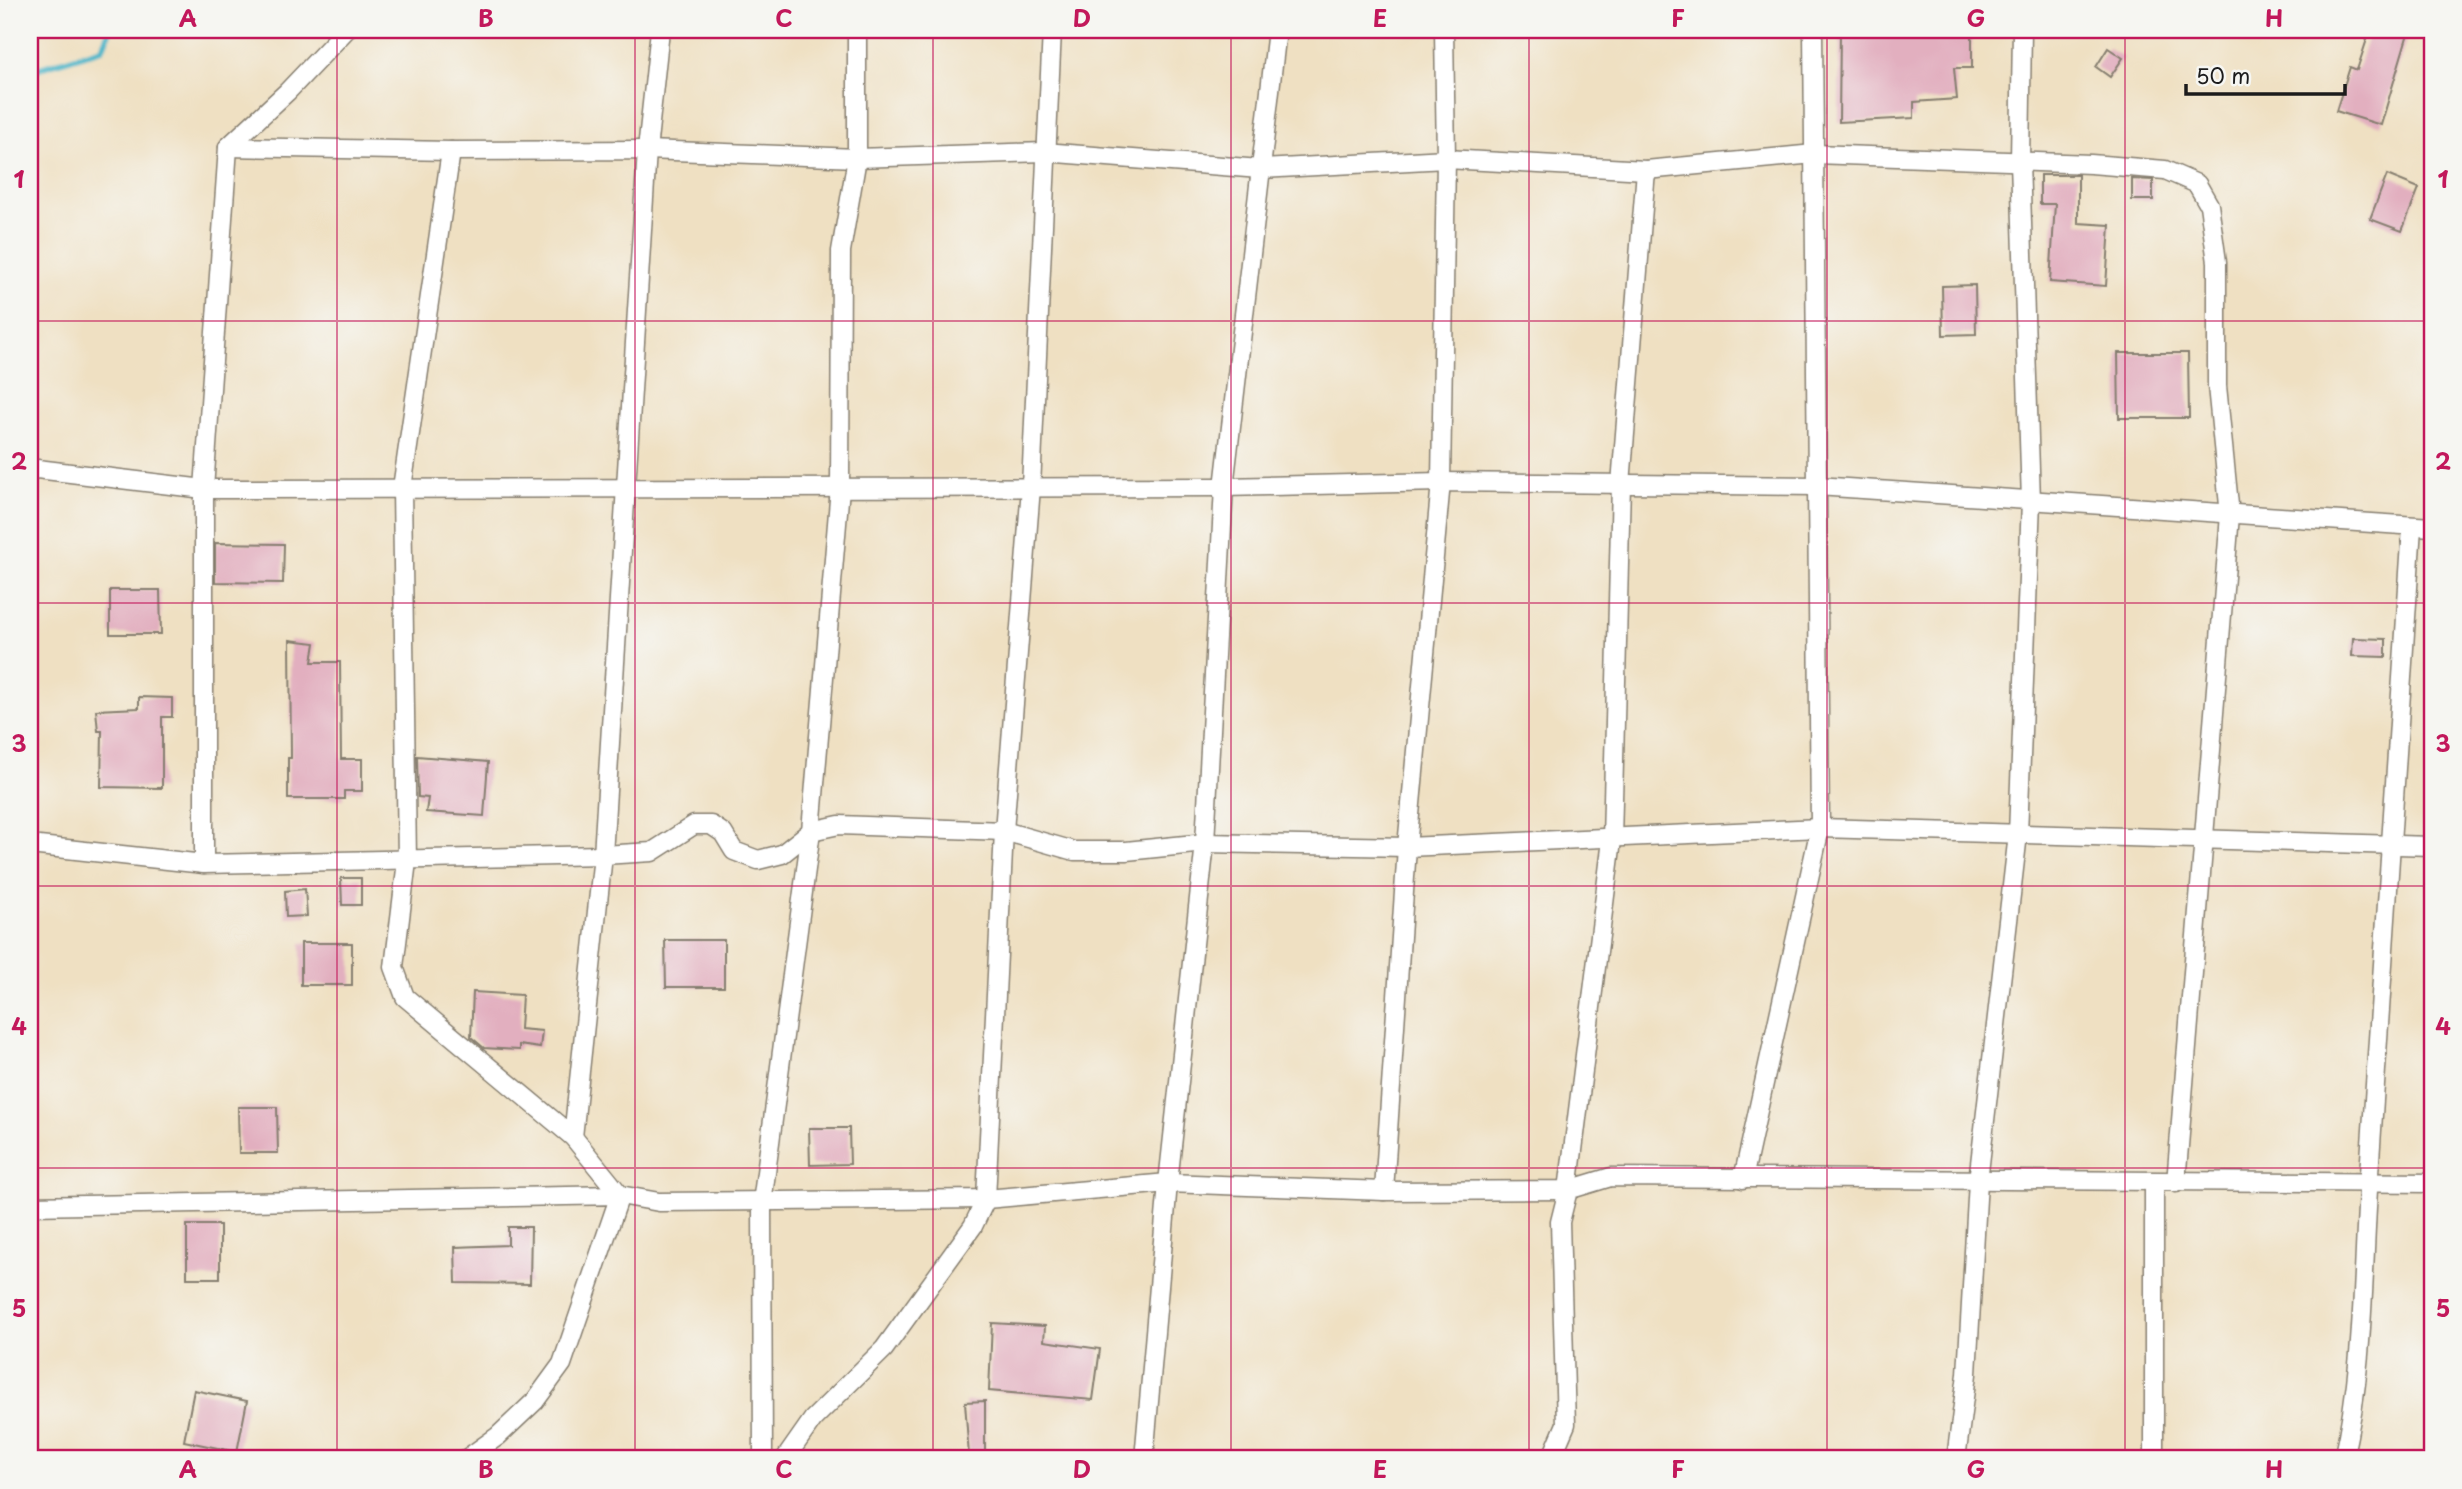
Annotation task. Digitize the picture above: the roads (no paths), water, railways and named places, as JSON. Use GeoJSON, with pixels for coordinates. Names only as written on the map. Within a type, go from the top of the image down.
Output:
{"type":"FeatureCollection","features":[{"type":"Feature","properties":{"kind":"street"},"geometry":{"type":"LineString","coordinates":[[204,864],[204,489],[228,146],[287,92],[346,30]]}},
{"type":"Feature","properties":{"kind":"street"},"geometry":{"type":"LineString","coordinates":[[573,1137],[603,855],[647,150],[660,30]]}},
{"type":"Feature","properties":{"kind":"street"},"geometry":{"type":"LineString","coordinates":[[763,1459],[762,1203],[811,831],[840,488],[841,251],[857,158],[857,30]]}},
{"type":"Feature","properties":{"kind":"street"},"geometry":{"type":"LineString","coordinates":[[785,1459],[813,1419],[884,1349],[973,1226],[986,1199],[1004,831],[1031,487],[1044,152],[1052,30]]}},
{"type":"Feature","properties":{"kind":"street"},"geometry":{"type":"LineString","coordinates":[[1144,1459],[1168,1183],[1205,843],[1224,487],[1277,30]]}},
{"type":"Feature","properties":{"kind":"street"},"geometry":{"type":"LineString","coordinates":[[1384,1191],[1407,847],[1441,482],[1446,159],[1444,30]]}},
{"type":"Feature","properties":{"kind":"street"},"geometry":{"type":"LineString","coordinates":[[1743,1179],[1820,828],[1813,30]]}},
{"type":"Feature","properties":{"kind":"street"},"geometry":{"type":"LineString","coordinates":[[1956,1459],[1967,1374],[1978,1181],[2018,834],[2031,501],[2020,161],[2022,30]]}},
{"type":"Feature","properties":{"kind":"street"},"geometry":{"type":"LineString","coordinates":[[228,146],[451,151],[647,150],[857,158],[1044,152],[1261,169],[1446,159],[1646,170],[1814,154],[2020,161],[2165,170],[2197,184],[2209,205],[2217,261],[2217,386],[2230,515],[2201,840],[2176,1183]]}},
{"type":"Feature","properties":{"kind":"street"},"geometry":{"type":"LineString","coordinates":[[451,151],[402,488],[407,861],[394,967],[405,998],[573,1137],[620,1195]]}},
{"type":"Feature","properties":{"kind":"street"},"geometry":{"type":"LineString","coordinates":[[1551,1459],[1566,1424],[1560,1222],[1568,1190],[1612,840],[1620,484],[1646,170]]}},
{"type":"Feature","properties":{"kind":"street"},"geometry":{"type":"LineString","coordinates":[[30,471],[37,469],[204,489],[1224,487],[1441,482],[1817,486],[2432,527]]}},
{"type":"Feature","properties":{"kind":"street"},"geometry":{"type":"LineString","coordinates":[[2343,1459],[2360,1368],[2368,1185],[2393,846],[2412,527]]}},
{"type":"Feature","properties":{"kind":"street"},"geometry":{"type":"LineString","coordinates":[[34,842],[204,864],[407,861],[652,852],[694,825],[711,825],[723,833],[734,850],[758,860],[782,854],[811,831],[839,825],[1004,831],[1073,851],[1125,851],[1205,843],[1407,847],[1612,840],[1820,828],[2432,846]]}},
{"type":"Feature","properties":{"kind":"street"},"geometry":{"type":"LineString","coordinates":[[30,1206],[620,1195],[659,1202],[986,1199],[1168,1183],[1384,1191],[1568,1190],[1611,1177],[2368,1185],[2432,1183]]}},
{"type":"Feature","properties":{"kind":"street"},"geometry":{"type":"LineString","coordinates":[[2154,1183],[2154,1459]]}},
{"type":"Feature","properties":{"kind":"street"},"geometry":{"type":"LineString","coordinates":[[466,1459],[498,1436],[536,1401],[562,1364],[620,1195]]}},
{"type":"Feature","properties":{"kind":"waterway"},"geometry":{"type":"LineString","coordinates":[[30,71],[102,49],[110,30]]}}]}
